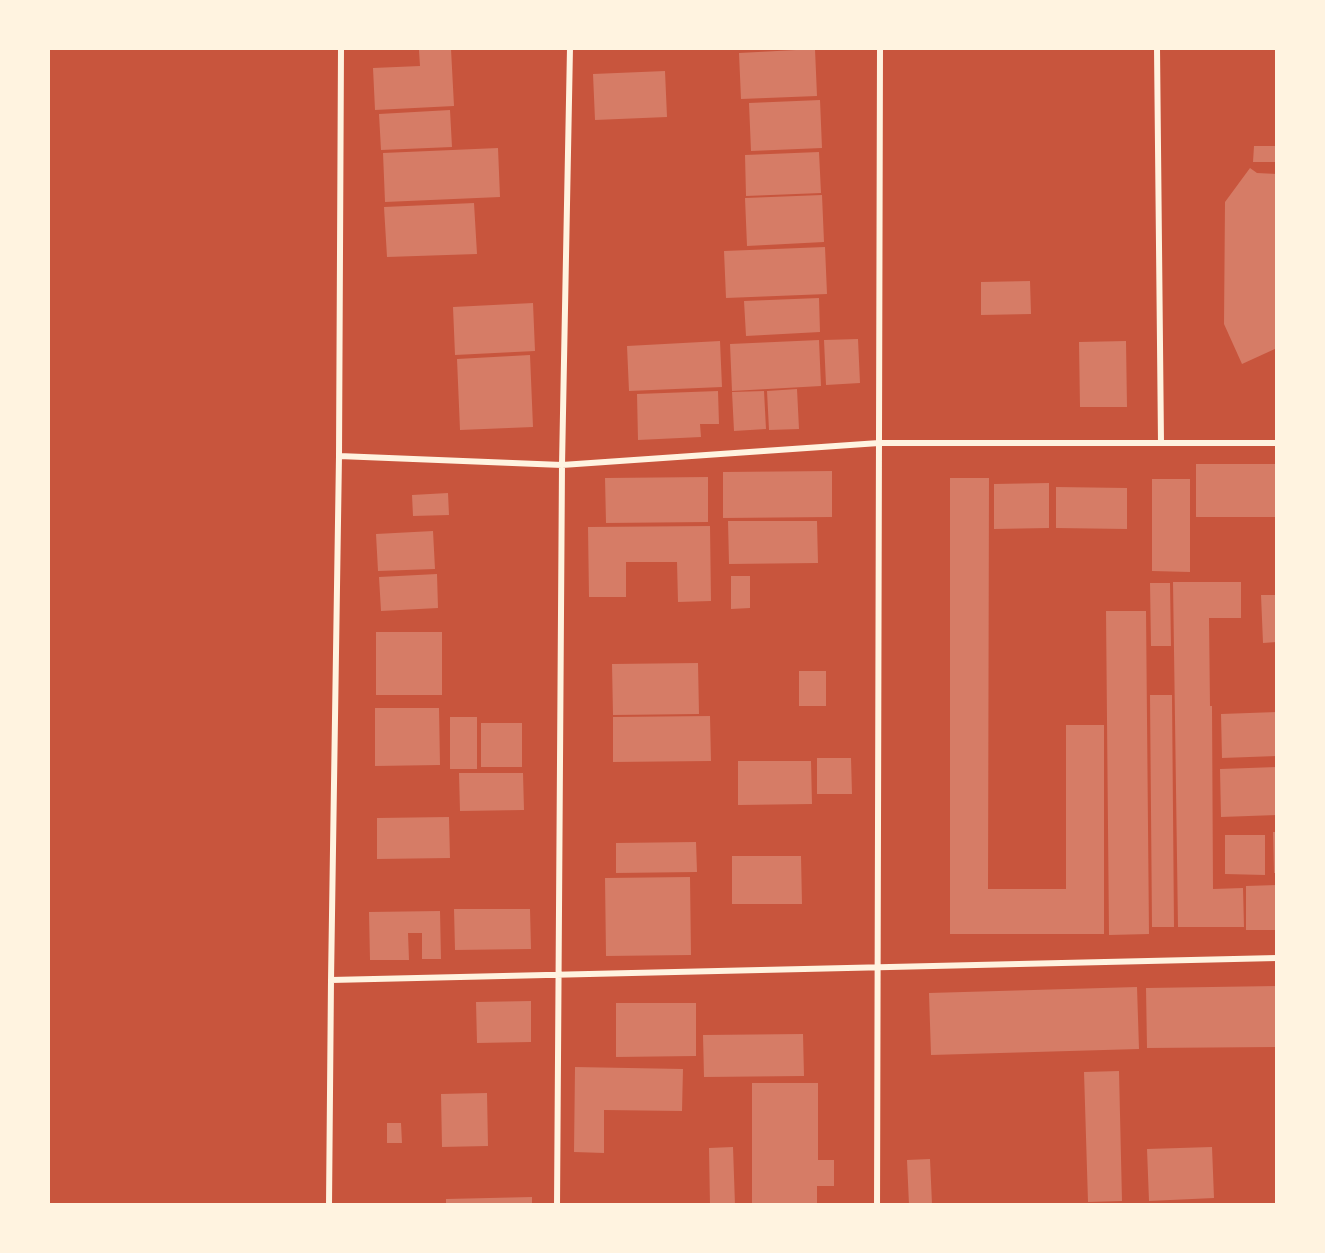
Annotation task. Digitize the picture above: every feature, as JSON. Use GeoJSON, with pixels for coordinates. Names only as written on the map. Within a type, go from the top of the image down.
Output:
{"type":"FeatureCollection","features":[{"type":"Feature","properties":{"kind":"street"},"geometry":{"type":"LineString","coordinates":[[329,1205],[339,456],[341,48]]}},
{"type":"Feature","properties":{"kind":"street"},"geometry":{"type":"LineString","coordinates":[[557,1205],[562,465],[570,48]]}},
{"type":"Feature","properties":{"kind":"street"},"geometry":{"type":"LineString","coordinates":[[877,1205],[880,48]]}},
{"type":"Feature","properties":{"kind":"street"},"geometry":{"type":"LineString","coordinates":[[1157,48],[1161,443]]}},
{"type":"Feature","properties":{"kind":"street"},"geometry":{"type":"LineString","coordinates":[[339,456],[562,465],[879,443],[1277,443]]}},
{"type":"Feature","properties":{"kind":"street"},"geometry":{"type":"LineString","coordinates":[[331,980],[1277,958]]}},
{"type":"Feature","properties":{"kind":"building"},"geometry":{"type":"Polygon","coordinates":[[[451,49],[454,106],[375,110],[373,68],[420,66],[419,50],[451,49]]]}},
{"type":"Feature","properties":{"kind":"building"},"geometry":{"type":"Polygon","coordinates":[[[815,49],[817,96],[741,99],[739,53],[815,49]]]}},
{"type":"Feature","properties":{"kind":"building"},"geometry":{"type":"Polygon","coordinates":[[[665,71],[667,117],[595,120],[593,74],[665,71]]]}},
{"type":"Feature","properties":{"kind":"building"},"geometry":{"type":"Polygon","coordinates":[[[820,100],[822,148],[751,151],[749,103],[820,100]]]}},
{"type":"Feature","properties":{"kind":"building"},"geometry":{"type":"Polygon","coordinates":[[[450,110],[452,147],[381,150],[379,114],[450,110]]]}},
{"type":"Feature","properties":{"kind":"building"},"geometry":{"type":"Polygon","coordinates":[[[1254,146],[1277,146],[1277,162],[1253,162],[1254,146]]]}},
{"type":"Feature","properties":{"kind":"building"},"geometry":{"type":"Polygon","coordinates":[[[498,148],[500,197],[385,202],[383,153],[498,148]]]}},
{"type":"Feature","properties":{"kind":"building"},"geometry":{"type":"Polygon","coordinates":[[[819,152],[821,193],[746,196],[745,155],[819,152]]]}},
{"type":"Feature","properties":{"kind":"building"},"geometry":{"type":"Polygon","coordinates":[[[1250,168],[1257,173],[1277,174],[1277,348],[1242,364],[1224,324],[1225,202],[1250,168]]]}},
{"type":"Feature","properties":{"kind":"building"},"geometry":{"type":"Polygon","coordinates":[[[822,195],[824,242],[747,246],[745,198],[822,195]]]}},
{"type":"Feature","properties":{"kind":"building"},"geometry":{"type":"Polygon","coordinates":[[[474,203],[477,254],[387,257],[384,207],[474,203]]]}},
{"type":"Feature","properties":{"kind":"building"},"geometry":{"type":"Polygon","coordinates":[[[825,247],[827,294],[726,298],[724,251],[825,247]]]}},
{"type":"Feature","properties":{"kind":"building"},"geometry":{"type":"Polygon","coordinates":[[[1030,281],[1031,314],[981,315],[981,282],[1030,281]]]}},
{"type":"Feature","properties":{"kind":"building"},"geometry":{"type":"Polygon","coordinates":[[[819,298],[820,332],[746,336],[744,301],[819,298]]]}},
{"type":"Feature","properties":{"kind":"building"},"geometry":{"type":"Polygon","coordinates":[[[533,303],[535,351],[455,355],[453,307],[533,303]]]}},
{"type":"Feature","properties":{"kind":"building"},"geometry":{"type":"Polygon","coordinates":[[[858,339],[860,383],[826,385],[824,340],[858,339]]]}},
{"type":"Feature","properties":{"kind":"building"},"geometry":{"type":"Polygon","coordinates":[[[819,340],[821,386],[732,391],[730,344],[819,340]]]}},
{"type":"Feature","properties":{"kind":"building"},"geometry":{"type":"Polygon","coordinates":[[[720,341],[722,387],[629,391],[627,346],[720,341]]]}},
{"type":"Feature","properties":{"kind":"building"},"geometry":{"type":"Polygon","coordinates":[[[1126,341],[1127,407],[1080,407],[1079,342],[1126,341]]]}},
{"type":"Feature","properties":{"kind":"building"},"geometry":{"type":"Polygon","coordinates":[[[530,355],[533,427],[460,430],[457,359],[530,355]]]}},
{"type":"Feature","properties":{"kind":"building"},"geometry":{"type":"Polygon","coordinates":[[[797,389],[799,429],[769,430],[767,391],[797,389]]]}},
{"type":"Feature","properties":{"kind":"building"},"geometry":{"type":"Polygon","coordinates":[[[718,391],[719,424],[700,424],[701,437],[638,440],[637,394],[718,391]]]}},
{"type":"Feature","properties":{"kind":"building"},"geometry":{"type":"Polygon","coordinates":[[[764,391],[766,429],[734,431],[732,392],[764,391]]]}},
{"type":"Feature","properties":{"kind":"building"},"geometry":{"type":"Polygon","coordinates":[[[1196,464],[1277,464],[1277,517],[1196,517],[1196,464]]]}},
{"type":"Feature","properties":{"kind":"building"},"geometry":{"type":"Polygon","coordinates":[[[832,471],[832,517],[723,518],[723,472],[832,471]]]}},
{"type":"Feature","properties":{"kind":"building"},"geometry":{"type":"Polygon","coordinates":[[[708,477],[708,522],[606,523],[605,478],[708,477]]]}},
{"type":"Feature","properties":{"kind":"building"},"geometry":{"type":"Polygon","coordinates":[[[950,478],[989,478],[988,889],[1066,889],[1066,725],[1104,725],[1104,934],[950,934],[950,478]]]}},
{"type":"Feature","properties":{"kind":"building"},"geometry":{"type":"Polygon","coordinates":[[[1152,479],[1190,479],[1190,572],[1152,571],[1152,479]]]}},
{"type":"Feature","properties":{"kind":"building"},"geometry":{"type":"Polygon","coordinates":[[[1049,483],[1049,528],[994,529],[994,484],[1049,483]]]}},
{"type":"Feature","properties":{"kind":"building"},"geometry":{"type":"Polygon","coordinates":[[[1056,487],[1127,488],[1127,529],[1056,528],[1056,487]]]}},
{"type":"Feature","properties":{"kind":"building"},"geometry":{"type":"Polygon","coordinates":[[[448,493],[449,515],[413,516],[412,495],[448,493]]]}},
{"type":"Feature","properties":{"kind":"building"},"geometry":{"type":"Polygon","coordinates":[[[728,521],[817,521],[818,563],[729,564],[728,521]]]}},
{"type":"Feature","properties":{"kind":"building"},"geometry":{"type":"Polygon","coordinates":[[[710,526],[711,601],[678,602],[677,562],[626,562],[626,597],[589,597],[588,527],[710,526]]]}},
{"type":"Feature","properties":{"kind":"building"},"geometry":{"type":"Polygon","coordinates":[[[433,531],[435,569],[378,571],[376,534],[433,531]]]}},
{"type":"Feature","properties":{"kind":"building"},"geometry":{"type":"Polygon","coordinates":[[[437,574],[438,608],[381,611],[379,577],[437,574]]]}},
{"type":"Feature","properties":{"kind":"building"},"geometry":{"type":"Polygon","coordinates":[[[731,576],[750,576],[750,608],[731,609],[731,576]]]}},
{"type":"Feature","properties":{"kind":"building"},"geometry":{"type":"Polygon","coordinates":[[[1173,582],[1241,582],[1241,618],[1209,618],[1213,889],[1243,888],[1244,927],[1178,927],[1173,582]]]}},
{"type":"Feature","properties":{"kind":"building"},"geometry":{"type":"Polygon","coordinates":[[[1150,583],[1170,583],[1171,646],[1151,646],[1150,583]]]}},
{"type":"Feature","properties":{"kind":"building"},"geometry":{"type":"Polygon","coordinates":[[[1261,595],[1277,595],[1277,642],[1263,643],[1261,595]]]}},
{"type":"Feature","properties":{"kind":"building"},"geometry":{"type":"Polygon","coordinates":[[[1106,611],[1146,611],[1149,934],[1109,935],[1106,611]]]}},
{"type":"Feature","properties":{"kind":"building"},"geometry":{"type":"Polygon","coordinates":[[[376,632],[442,632],[442,695],[376,695],[376,632]]]}},
{"type":"Feature","properties":{"kind":"building"},"geometry":{"type":"Polygon","coordinates":[[[698,663],[699,714],[613,715],[612,664],[698,663]]]}},
{"type":"Feature","properties":{"kind":"building"},"geometry":{"type":"Polygon","coordinates":[[[799,671],[826,671],[826,706],[799,706],[799,671]]]}},
{"type":"Feature","properties":{"kind":"building"},"geometry":{"type":"Polygon","coordinates":[[[1150,695],[1172,695],[1174,927],[1152,927],[1150,695]]]}},
{"type":"Feature","properties":{"kind":"building"},"geometry":{"type":"Polygon","coordinates":[[[375,708],[439,708],[440,765],[375,766],[375,708]]]}},
{"type":"Feature","properties":{"kind":"building"},"geometry":{"type":"Polygon","coordinates":[[[1277,712],[1277,756],[1222,758],[1221,714],[1277,712]]]}},
{"type":"Feature","properties":{"kind":"building"},"geometry":{"type":"Polygon","coordinates":[[[710,716],[711,761],[613,762],[613,717],[710,716]]]}},
{"type":"Feature","properties":{"kind":"building"},"geometry":{"type":"Polygon","coordinates":[[[450,717],[477,717],[477,769],[450,769],[450,717]]]}},
{"type":"Feature","properties":{"kind":"building"},"geometry":{"type":"Polygon","coordinates":[[[481,723],[522,723],[522,767],[481,767],[481,723]]]}},
{"type":"Feature","properties":{"kind":"building"},"geometry":{"type":"Polygon","coordinates":[[[817,758],[851,758],[852,794],[817,794],[817,758]]]}},
{"type":"Feature","properties":{"kind":"building"},"geometry":{"type":"Polygon","coordinates":[[[738,761],[811,761],[812,804],[738,805],[738,761]]]}},
{"type":"Feature","properties":{"kind":"building"},"geometry":{"type":"Polygon","coordinates":[[[1277,767],[1277,815],[1221,817],[1220,769],[1277,767]]]}},
{"type":"Feature","properties":{"kind":"building"},"geometry":{"type":"Polygon","coordinates":[[[459,773],[523,773],[524,810],[460,811],[459,773]]]}},
{"type":"Feature","properties":{"kind":"building"},"geometry":{"type":"Polygon","coordinates":[[[449,817],[450,858],[377,859],[377,818],[449,817]]]}},
{"type":"Feature","properties":{"kind":"building"},"geometry":{"type":"Polygon","coordinates":[[[1273,832],[1277,832],[1277,873],[1274,873],[1273,832]]]}},
{"type":"Feature","properties":{"kind":"building"},"geometry":{"type":"Polygon","coordinates":[[[1225,835],[1265,835],[1265,875],[1225,874],[1225,835]]]}},
{"type":"Feature","properties":{"kind":"building"},"geometry":{"type":"Polygon","coordinates":[[[696,842],[697,872],[616,873],[616,843],[696,842]]]}},
{"type":"Feature","properties":{"kind":"building"},"geometry":{"type":"Polygon","coordinates":[[[732,856],[801,856],[802,904],[732,904],[732,856]]]}},
{"type":"Feature","properties":{"kind":"building"},"geometry":{"type":"Polygon","coordinates":[[[690,877],[691,955],[606,956],[605,878],[690,877]]]}},
{"type":"Feature","properties":{"kind":"building"},"geometry":{"type":"Polygon","coordinates":[[[1277,885],[1277,930],[1246,930],[1246,886],[1277,885]]]}},
{"type":"Feature","properties":{"kind":"building"},"geometry":{"type":"Polygon","coordinates":[[[454,909],[530,909],[531,949],[455,950],[454,909]]]}},
{"type":"Feature","properties":{"kind":"building"},"geometry":{"type":"Polygon","coordinates":[[[440,911],[441,959],[422,959],[422,933],[408,933],[409,960],[370,960],[369,912],[440,911]]]}},
{"type":"Feature","properties":{"kind":"building"},"geometry":{"type":"Polygon","coordinates":[[[1277,986],[1277,1047],[1147,1048],[1146,988],[1277,986]]]}},
{"type":"Feature","properties":{"kind":"building"},"geometry":{"type":"Polygon","coordinates":[[[1137,987],[1139,1049],[931,1055],[929,993],[1137,987]]]}},
{"type":"Feature","properties":{"kind":"building"},"geometry":{"type":"Polygon","coordinates":[[[531,1001],[531,1042],[477,1043],[476,1002],[531,1001]]]}},
{"type":"Feature","properties":{"kind":"building"},"geometry":{"type":"Polygon","coordinates":[[[616,1003],[696,1003],[696,1056],[616,1057],[616,1003]]]}},
{"type":"Feature","properties":{"kind":"building"},"geometry":{"type":"Polygon","coordinates":[[[803,1034],[804,1076],[704,1077],[703,1035],[803,1034]]]}},
{"type":"Feature","properties":{"kind":"building"},"geometry":{"type":"Polygon","coordinates":[[[575,1067],[683,1069],[682,1111],[604,1110],[604,1153],[574,1152],[575,1067]]]}},
{"type":"Feature","properties":{"kind":"building"},"geometry":{"type":"Polygon","coordinates":[[[1119,1071],[1122,1201],[1088,1202],[1084,1072],[1119,1071]]]}},
{"type":"Feature","properties":{"kind":"building"},"geometry":{"type":"Polygon","coordinates":[[[752,1083],[818,1083],[818,1160],[834,1160],[834,1186],[817,1186],[817,1205],[752,1205],[752,1083]]]}},
{"type":"Feature","properties":{"kind":"building"},"geometry":{"type":"Polygon","coordinates":[[[487,1093],[488,1146],[442,1147],[441,1094],[487,1093]]]}},
{"type":"Feature","properties":{"kind":"building"},"geometry":{"type":"Polygon","coordinates":[[[387,1123],[401,1123],[402,1143],[387,1143],[387,1123]]]}},
{"type":"Feature","properties":{"kind":"building"},"geometry":{"type":"Polygon","coordinates":[[[733,1147],[735,1205],[710,1205],[709,1148],[733,1147]]]}},
{"type":"Feature","properties":{"kind":"building"},"geometry":{"type":"Polygon","coordinates":[[[1212,1147],[1214,1198],[1149,1201],[1147,1149],[1212,1147]]]}},
{"type":"Feature","properties":{"kind":"building"},"geometry":{"type":"Polygon","coordinates":[[[930,1159],[932,1204],[909,1205],[907,1160],[930,1159]]]}},
{"type":"Feature","properties":{"kind":"building"},"geometry":{"type":"Polygon","coordinates":[[[532,1197],[532,1205],[446,1205],[446,1199],[532,1197]]]}}]}
